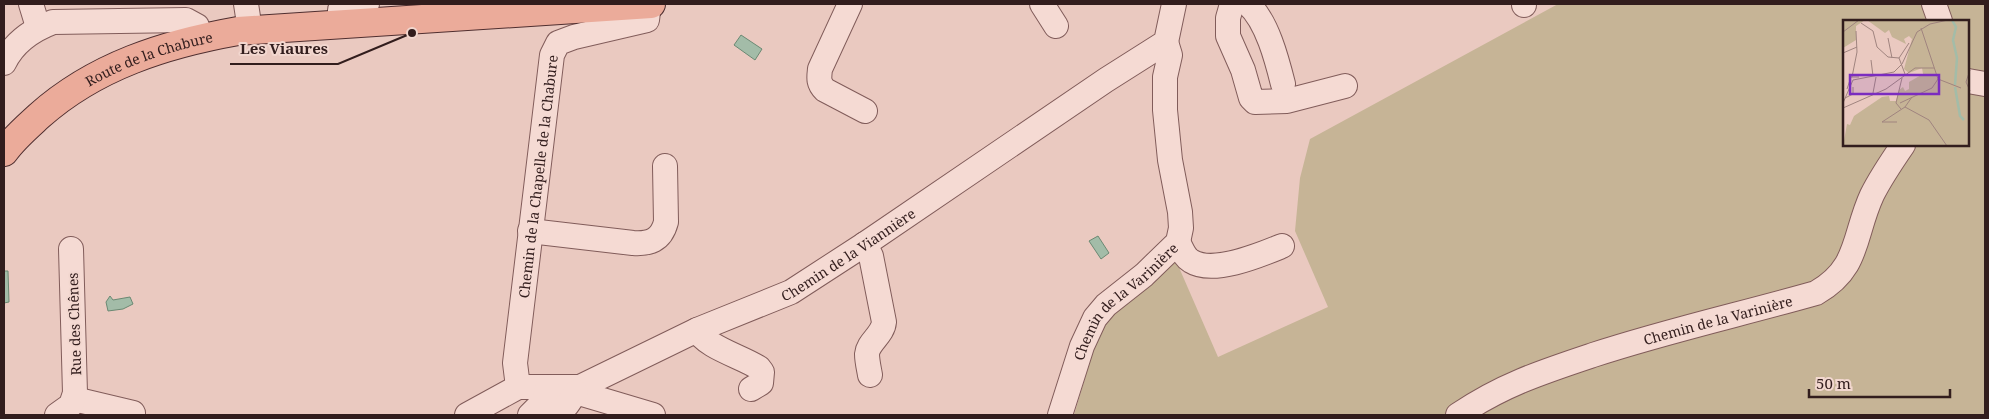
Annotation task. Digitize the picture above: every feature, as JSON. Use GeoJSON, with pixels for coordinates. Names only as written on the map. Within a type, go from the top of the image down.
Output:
{"type":"FeatureCollection","features":[{"type":"Feature","properties":{"kind":"main road","name":"Route de la Chabure"},"geometry":{"type":"LineString","coordinates":[[4,152],[57,100],[86,80],[161,48],[201,38],[248,17],[340,24],[514,8],[650,4]]}},
{"type":"Feature","properties":{"kind":"street"},"geometry":{"type":"LineString","coordinates":[[31,4],[38,27]]}},
{"type":"Feature","properties":{"kind":"street"},"geometry":{"type":"LineString","coordinates":[[340,24],[340,10],[367,4]]}},
{"type":"Feature","properties":{"kind":"street","name":"Chemin de la Chapelle de la Chabure"},"geometry":{"type":"LineString","coordinates":[[518,387],[515,363],[552,55],[558,44],[574,37],[647,20],[650,4]]}},
{"type":"Feature","properties":{"kind":"street"},"geometry":{"type":"LineString","coordinates":[[850,4],[820,69],[819,79],[820,85],[825,90],[865,111]]}},
{"type":"Feature","properties":{"kind":"street"},"geometry":{"type":"LineString","coordinates":[[1042,4],[1056,26]]}},
{"type":"Feature","properties":{"kind":"street"},"geometry":{"type":"LineString","coordinates":[[1166,42],[1174,4]]}},
{"type":"Feature","properties":{"kind":"street"},"geometry":{"type":"LineString","coordinates":[[1232,4],[1228,18],[1228,36],[1243,70],[1251,98],[1260,104],[1290,91],[1345,86]]}},
{"type":"Feature","properties":{"kind":"street"},"geometry":{"type":"LineString","coordinates":[[1248,4],[1258,14],[1290,91]]}},
{"type":"Feature","properties":{"kind":"street"},"geometry":{"type":"LineString","coordinates":[[1934,4],[1940,20]]}},
{"type":"Feature","properties":{"kind":"street"},"geometry":{"type":"LineString","coordinates":[[4,63],[20,40],[38,27],[53,22],[78,20],[186,20],[197,26],[201,38]]}},
{"type":"Feature","properties":{"kind":"street","name":"Chemin de la Varinière"},"geometry":{"type":"LineString","coordinates":[[1060,415],[1082,346],[1095,318],[1106,305],[1144,275],[1178,242],[1181,228],[1180,212],[1170,160],[1165,110],[1165,77],[1170,55],[1166,42]]}},
{"type":"Feature","properties":{"kind":"street","name":"Chemin de la Viannière"},"geometry":{"type":"LineString","coordinates":[[467,415],[518,387],[576,390],[697,330],[791,292],[1106,80],[1166,42]]}},
{"type":"Feature","properties":{"kind":"street"},"geometry":{"type":"LineString","coordinates":[[1969,81],[1985,84]]}},
{"type":"Feature","properties":{"kind":"street","name":"Chemin de la Varinière"},"geometry":{"type":"LineString","coordinates":[[1458,415],[1488,395],[1538,373],[1691,326],[1816,293],[1833,284],[1843,272],[1851,257],[1872,196],[1902,146]]}},
{"type":"Feature","properties":{"kind":"street"},"geometry":{"type":"LineString","coordinates":[[530,231],[642,244],[653,242],[664,228],[666,222],[665,166]]}},
{"type":"Feature","properties":{"kind":"street"},"geometry":{"type":"LineString","coordinates":[[1178,242],[1189,260],[1206,266],[1251,258],[1282,246]]}},
{"type":"Feature","properties":{"kind":"street"},"geometry":{"type":"LineString","coordinates":[[865,244],[870,256],[884,322],[883,328],[867,355],[870,375]]}},
{"type":"Feature","properties":{"kind":"street","name":"Rue des Chênes"},"geometry":{"type":"LineString","coordinates":[[71,249],[76,384],[74,399]]}},
{"type":"Feature","properties":{"kind":"street"},"geometry":{"type":"LineString","coordinates":[[697,330],[703,338],[760,368],[762,383],[751,389]]}},
{"type":"Feature","properties":{"kind":"street"},"geometry":{"type":"LineString","coordinates":[[530,415],[545,400],[547,387]]}},
{"type":"Feature","properties":{"kind":"street"},"geometry":{"type":"LineString","coordinates":[[554,415],[567,405],[576,390],[653,415]]}},
{"type":"Feature","properties":{"kind":"street"},"geometry":{"type":"LineString","coordinates":[[57,415],[66,409],[74,399],[133,414]]}},
{"type":"Feature","properties":{"kind":"shaded area"},"geometry":{"type":"Polygon","coordinates":[[[1558,4],[1985,4],[1985,415],[1074,415],[1103,318],[1174,256],[1218,357],[1328,307],[1295,231],[1300,178],[1310,139],[1558,4]]]}},
{"type":"Feature","properties":{"kind":"shaded area"},"geometry":{"type":"Polygon","coordinates":[[[741,35],[762,49],[755,60],[734,45],[741,35]]]}},
{"type":"Feature","properties":{"kind":"shaded area"},"geometry":{"type":"Polygon","coordinates":[[[1098,236],[1109,253],[1101,259],[1089,241],[1098,236]]]}},
{"type":"Feature","properties":{"kind":"shaded area"},"geometry":{"type":"Polygon","coordinates":[[[4,271],[8,271],[9,302],[4,303],[4,271]]]}},
{"type":"Feature","properties":{"kind":"shaded area"},"geometry":{"type":"Polygon","coordinates":[[[110,296],[113,300],[130,297],[133,304],[123,309],[108,311],[106,302],[110,296]]]}},
{"type":"Feature","properties":{"kind":"place","name":"Les Viaures"},"geometry":{"type":"Point","coordinates":[412,33]}}]}
